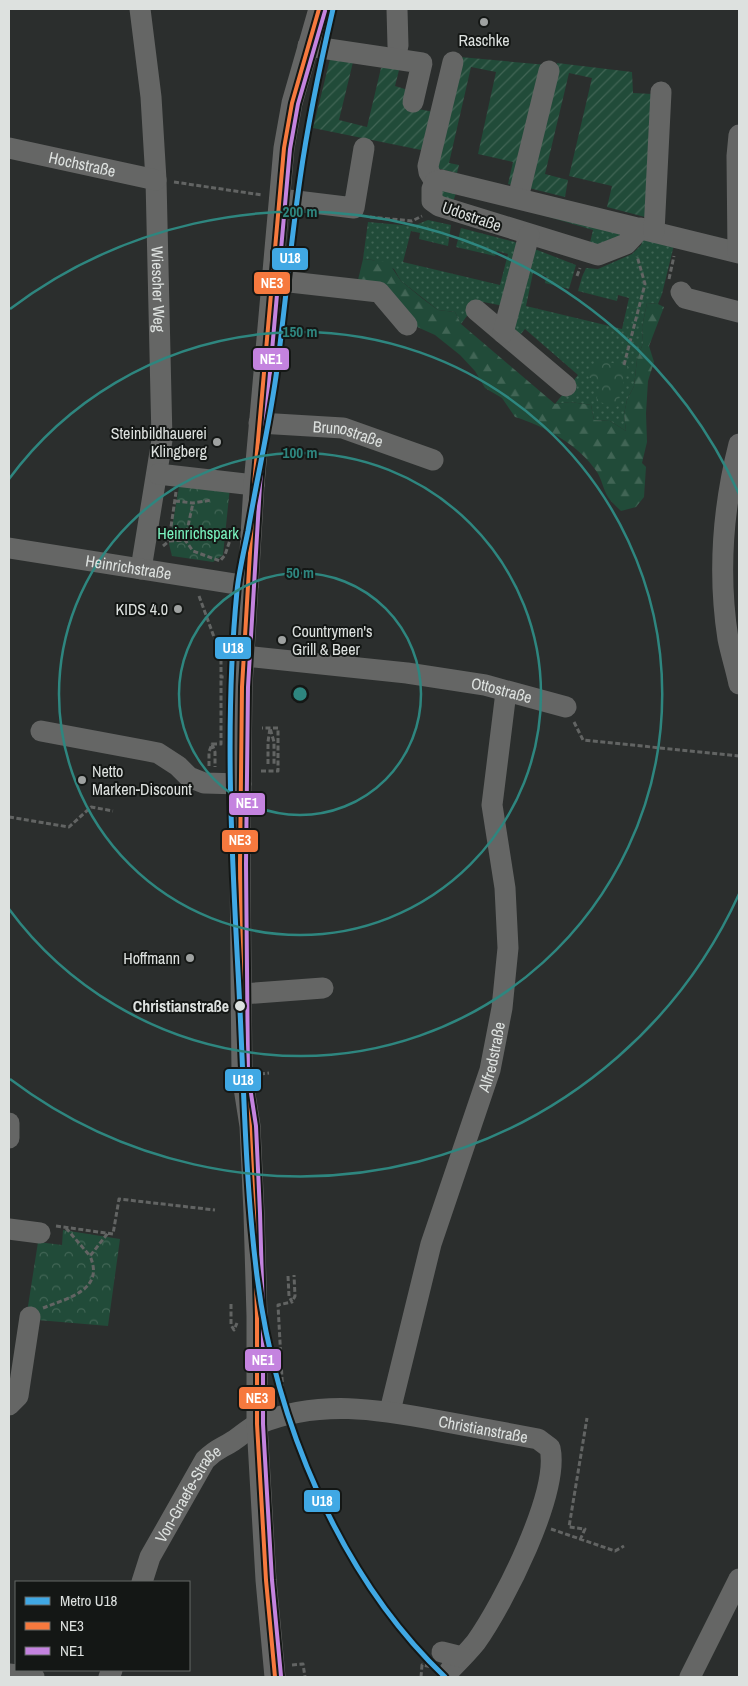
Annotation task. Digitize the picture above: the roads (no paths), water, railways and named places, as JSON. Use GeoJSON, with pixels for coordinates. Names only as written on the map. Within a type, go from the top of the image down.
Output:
{"type":"FeatureCollection","features":[{"type":"Feature","properties":{"kind":"street","name":"Wiescher Weg"},"geometry":{"type":"LineString","coordinates":[[140,9],[150,97],[156,180],[162,440],[158,474],[141,569]]}},
{"type":"Feature","properties":{"kind":"street"},"geometry":{"type":"LineString","coordinates":[[275,1677],[266,1580],[256,1424],[257,1316],[250,1126],[242,1075],[241,784],[243,679],[258,423],[284,148],[292,103],[319,9]]}},
{"type":"Feature","properties":{"kind":"street"},"geometry":{"type":"LineString","coordinates":[[397,9],[398,46]]}},
{"type":"Feature","properties":{"kind":"street"},"geometry":{"type":"LineString","coordinates":[[308,46],[422,62],[413,102]]}},
{"type":"Feature","properties":{"kind":"street"},"geometry":{"type":"LineString","coordinates":[[435,182],[428,166],[453,62]]}},
{"type":"Feature","properties":{"kind":"street"},"geometry":{"type":"LineString","coordinates":[[518,198],[549,71]]}},
{"type":"Feature","properties":{"kind":"street"},"geometry":{"type":"LineString","coordinates":[[642,233],[661,92]]}},
{"type":"Feature","properties":{"kind":"street"},"geometry":{"type":"LineString","coordinates":[[739,135],[737,156],[739,252]]}},
{"type":"Feature","properties":{"kind":"street","name":"Hochstraße"},"geometry":{"type":"LineString","coordinates":[[9,148],[156,180]]}},
{"type":"Feature","properties":{"kind":"street"},"geometry":{"type":"LineString","coordinates":[[280,199],[354,208],[364,148]]}},
{"type":"Feature","properties":{"kind":"street","name":"Udostraße"},"geometry":{"type":"LineString","coordinates":[[642,233],[626,244],[598,255],[439,206],[432,200],[432,189],[435,182],[441,180],[518,198],[642,233],[678,238],[739,252]]}},
{"type":"Feature","properties":{"kind":"street"},"geometry":{"type":"LineString","coordinates":[[503,333],[529,235]]}},
{"type":"Feature","properties":{"kind":"street"},"geometry":{"type":"LineString","coordinates":[[272,280],[379,292],[407,325]]}},
{"type":"Feature","properties":{"kind":"street"},"geometry":{"type":"LineString","coordinates":[[675,286],[685,298],[739,312]]}},
{"type":"Feature","properties":{"kind":"street"},"geometry":{"type":"LineString","coordinates":[[476,310],[566,386]]}},
{"type":"Feature","properties":{"kind":"street","name":"Brunostraße"},"geometry":{"type":"LineString","coordinates":[[258,423],[343,428],[433,460]]}},
{"type":"Feature","properties":{"kind":"street"},"geometry":{"type":"LineString","coordinates":[[739,444],[728,504],[722,552],[731,591],[728,639],[739,684]]}},
{"type":"Feature","properties":{"kind":"street"},"geometry":{"type":"LineString","coordinates":[[158,474],[254,485]]}},
{"type":"Feature","properties":{"kind":"street","name":"Heinrichstraße"},"geometry":{"type":"LineString","coordinates":[[9,548],[248,586]]}},
{"type":"Feature","properties":{"kind":"street","name":"Ottostraße"},"geometry":{"type":"LineString","coordinates":[[244,656],[408,673],[485,685],[566,707]]}},
{"type":"Feature","properties":{"kind":"street","name":"Alfredstraße"},"geometry":{"type":"LineString","coordinates":[[390,1411],[431,1244],[490,1070],[502,1008],[508,948],[505,897],[492,805],[506,692]]}},
{"type":"Feature","properties":{"kind":"street"},"geometry":{"type":"LineString","coordinates":[[41,731],[158,753],[189,776],[204,783],[241,784]]}},
{"type":"Feature","properties":{"kind":"street"},"geometry":{"type":"LineString","coordinates":[[242,994],[323,988]]}},
{"type":"Feature","properties":{"kind":"street"},"geometry":{"type":"LineString","coordinates":[[9,1123],[9,1138]]}},
{"type":"Feature","properties":{"kind":"street"},"geometry":{"type":"LineString","coordinates":[[9,1229],[44,1229]]}},
{"type":"Feature","properties":{"kind":"street"},"geometry":{"type":"LineString","coordinates":[[9,1405],[18,1396],[30,1317]]}},
{"type":"Feature","properties":{"kind":"street","name":"Christianstraße"},"geometry":{"type":"LineString","coordinates":[[256,1424],[320,1408],[351,1407],[390,1411],[538,1439],[550,1448],[553,1459],[548,1487],[537,1524],[512,1583],[476,1642],[452,1660]]}},
{"type":"Feature","properties":{"kind":"street","name":"Von-Graefe-Straße"},"geometry":{"type":"LineString","coordinates":[[142,1581],[150,1557],[205,1460],[214,1450],[231,1443],[256,1424]]}},
{"type":"Feature","properties":{"kind":"street"},"geometry":{"type":"LineString","coordinates":[[690,1677],[739,1579]]}},
{"type":"Feature","properties":{"kind":"street"},"geometry":{"type":"LineString","coordinates":[[9,1674],[34,1677]]}},
{"type":"Feature","properties":{"kind":"metro line","name":"U18"},"geometry":{"type":"LineString","coordinates":[[333,9],[303,158],[274,389],[239,576],[233,641],[230,791],[247,1169],[257,1276],[266,1330],[279,1385],[296,1440],[318,1493],[344,1544],[373,1592],[407,1637],[445,1677]]}},
{"type":"Feature","properties":{"kind":"place","name":"Raschke"},"geometry":{"type":"Point","coordinates":[484,22]}},
{"type":"Feature","properties":{"kind":"place","name":"Steinbildhauerei Klingberg"},"geometry":{"type":"Point","coordinates":[217,442]}},
{"type":"Feature","properties":{"kind":"place","name":"KIDS 4.0"},"geometry":{"type":"Point","coordinates":[178,609]}},
{"type":"Feature","properties":{"kind":"place","name":"Countrymen's Grill & Beer"},"geometry":{"type":"Point","coordinates":[282,640]}},
{"type":"Feature","properties":{"kind":"place","name":"Netto Marken-Discount"},"geometry":{"type":"Point","coordinates":[82,780]}},
{"type":"Feature","properties":{"kind":"place","name":"Hoffmann"},"geometry":{"type":"Point","coordinates":[190,958]}},
{"type":"Feature","properties":{"kind":"place","name":"Christianstraße"},"geometry":{"type":"Point","coordinates":[240,1006]}},
{"type":"Feature","properties":{"kind":"park label","name":"Heinrichspark"},"geometry":{"type":"Point","coordinates":[198,533]}}]}
